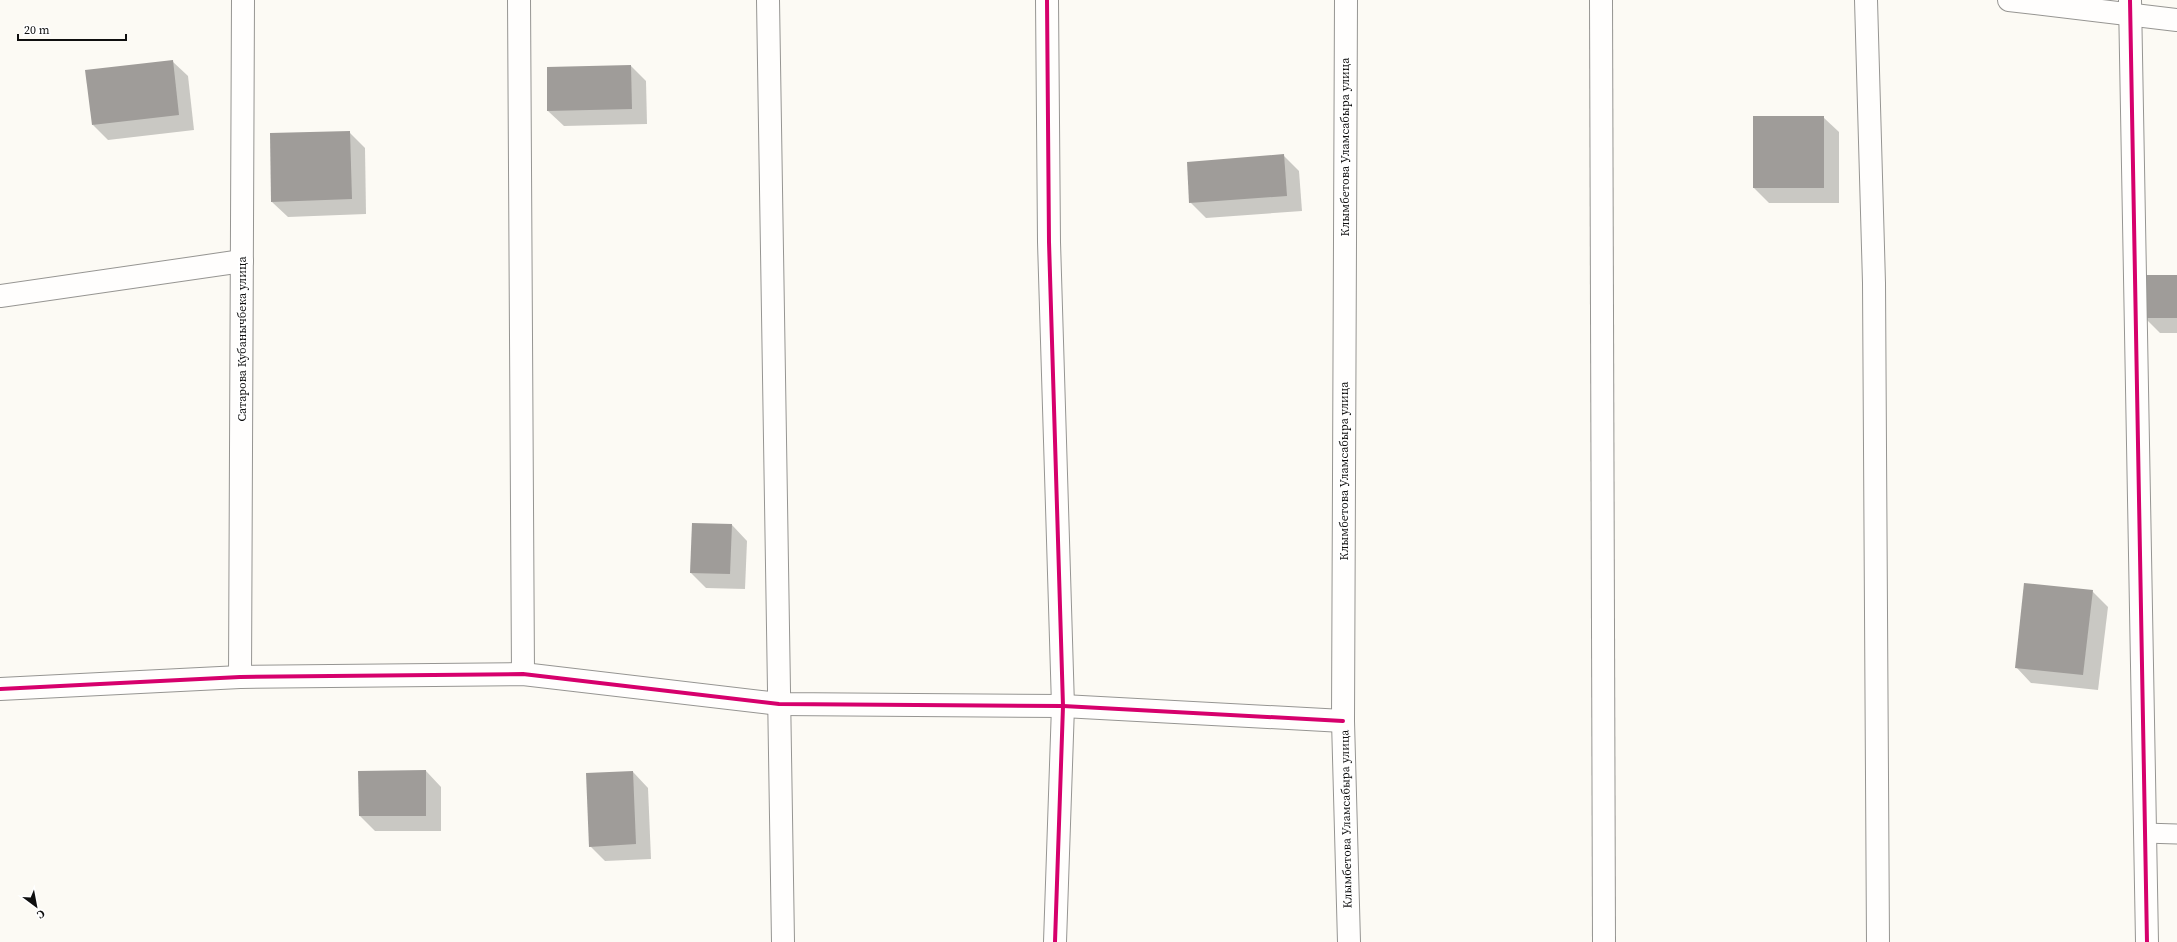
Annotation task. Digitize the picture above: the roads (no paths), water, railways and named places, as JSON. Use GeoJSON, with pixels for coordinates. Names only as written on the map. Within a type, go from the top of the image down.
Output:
{"type":"FeatureCollection","features":[{"type":"Feature","properties":{"kind":"street","name":"Сатарова Кубанычбека улица"},"geometry":{"type":"LineString","coordinates":[[240,677],[243,0]]}},
{"type":"Feature","properties":{"kind":"street"},"geometry":{"type":"LineString","coordinates":[[519,0],[523,674]]}},
{"type":"Feature","properties":{"kind":"street"},"geometry":{"type":"LineString","coordinates":[[768,0],[782,942]]}},
{"type":"Feature","properties":{"kind":"street"},"geometry":{"type":"LineString","coordinates":[[1047,0],[1049,242],[1063,706],[1055,942]]}},
{"type":"Feature","properties":{"kind":"street","name":"Клымбетова Уламсабыра улица"},"geometry":{"type":"LineString","coordinates":[[1346,0],[1344,721],[1349,942]]}},
{"type":"Feature","properties":{"kind":"street"},"geometry":{"type":"LineString","coordinates":[[1601,0],[1604,942]]}},
{"type":"Feature","properties":{"kind":"street"},"geometry":{"type":"LineString","coordinates":[[1866,0],[1874,284],[1878,942]]}},
{"type":"Feature","properties":{"kind":"street"},"geometry":{"type":"LineString","coordinates":[[2009,0],[2130,8],[2177,20]]}},
{"type":"Feature","properties":{"kind":"street"},"geometry":{"type":"LineString","coordinates":[[2130,8],[2147,942]]}},
{"type":"Feature","properties":{"kind":"street"},"geometry":{"type":"LineString","coordinates":[[0,296],[242,261]]}},
{"type":"Feature","properties":{"kind":"street"},"geometry":{"type":"LineString","coordinates":[[0,689],[240,677],[523,674],[779,704],[1063,706],[1344,721]]}},
{"type":"Feature","properties":{"kind":"lane"},"geometry":{"type":"LineString","coordinates":[[2144,833],[2177,834]]}}]}
